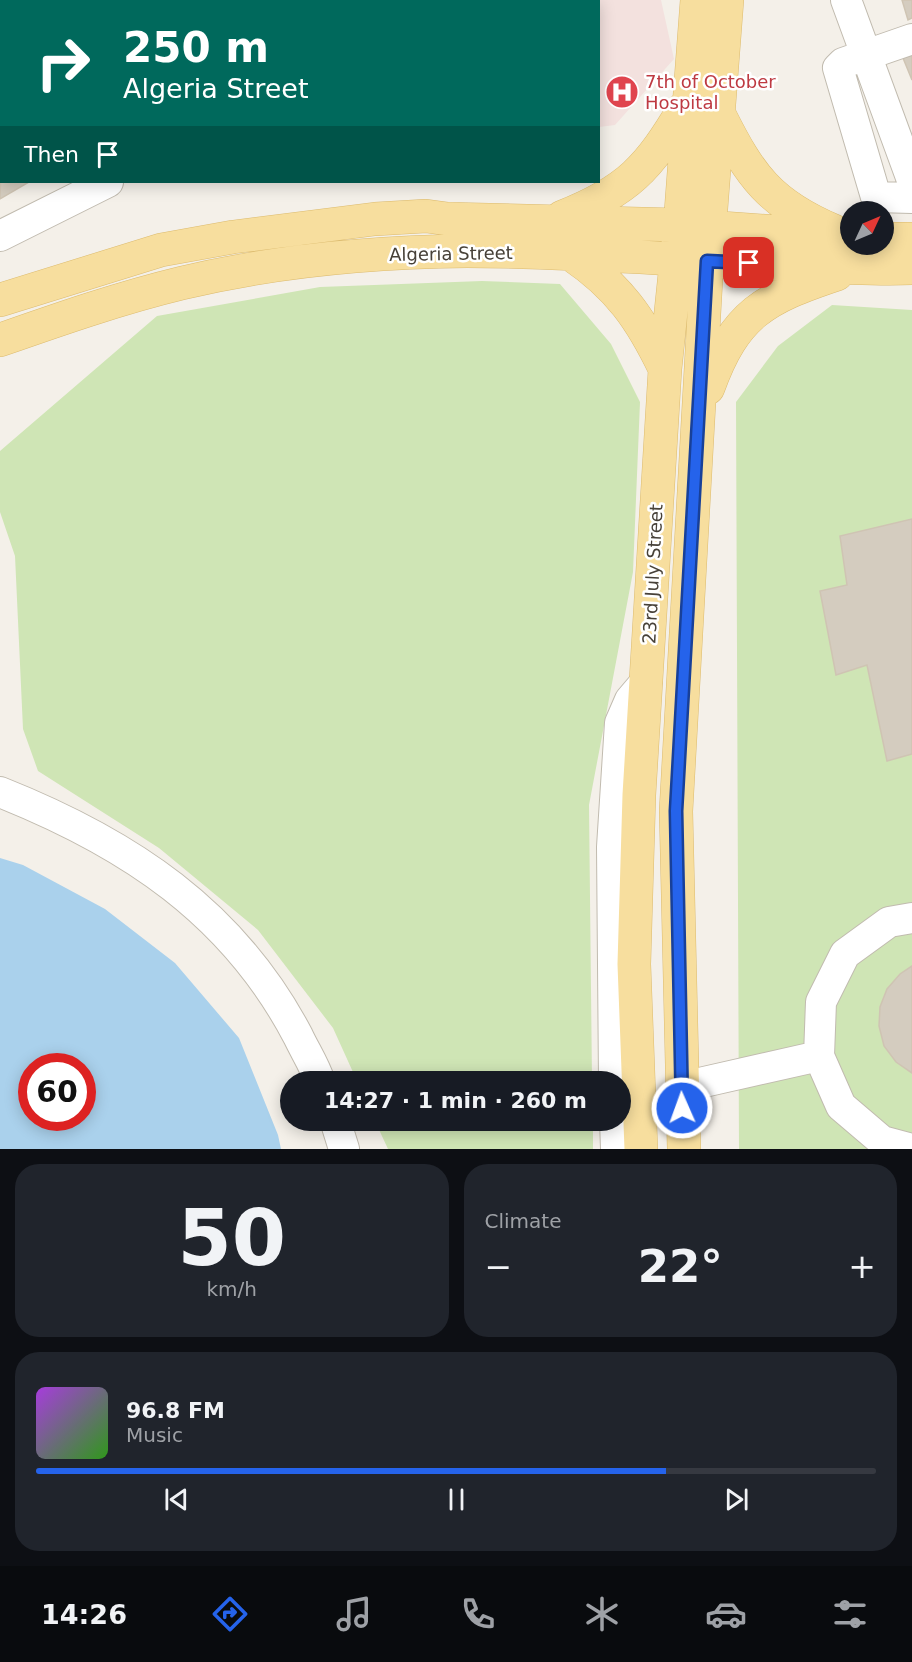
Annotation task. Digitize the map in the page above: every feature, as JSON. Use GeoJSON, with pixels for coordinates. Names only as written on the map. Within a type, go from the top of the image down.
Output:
{"type":"FeatureCollection","features":[{"type":"Feature","properties":{"kind":"main road","name":"23rd July Street"},"geometry":{"type":"LineString","coordinates":[[695,226],[689,100],[697,0]]}},
{"type":"Feature","properties":{"kind":"main road","name":"23rd July Street"},"geometry":{"type":"LineString","coordinates":[[684,1149],[676,811],[700,410],[692,260],[695,226],[720,116],[727,0]]}},
{"type":"Feature","properties":{"kind":"main road"},"geometry":{"type":"LineString","coordinates":[[551,221],[595,204],[627,184],[654,155],[689,100]]}},
{"type":"Feature","properties":{"kind":"main road"},"geometry":{"type":"LineString","coordinates":[[720,116],[740,156],[759,183],[785,206],[840,239]]}},
{"type":"Feature","properties":{"kind":"main road","name":"Algeria Street"},"geometry":{"type":"LineString","coordinates":[[0,300],[161,250],[316,224],[426,216],[448,219],[695,226],[840,245]]}},
{"type":"Feature","properties":{"kind":"main road"},"geometry":{"type":"LineString","coordinates":[[894,239],[912,239]]}},
{"type":"Feature","properties":{"kind":"main road","name":"Algeria Street"},"geometry":{"type":"LineString","coordinates":[[0,340],[81,312],[182,283],[274,267],[363,256],[468,251],[692,260],[840,248]]}},
{"type":"Feature","properties":{"kind":"main road"},"geometry":{"type":"LineString","coordinates":[[572,255],[606,280],[627,303],[648,333],[665,369]]}},
{"type":"Feature","properties":{"kind":"main road"},"geometry":{"type":"LineString","coordinates":[[700,410],[726,347],[745,319],[760,306],[840,255]]}},
{"type":"Feature","properties":{"kind":"main road","name":"Algeria Street"},"geometry":{"type":"LineString","coordinates":[[875,255],[912,268]]}},
{"type":"Feature","properties":{"kind":"main road","name":"23rd July Street"},"geometry":{"type":"LineString","coordinates":[[641,1149],[634,964],[639,795],[665,369],[692,260]]}},
{"type":"Feature","properties":{"kind":"street"},"geometry":{"type":"LineString","coordinates":[[846,0],[864,55],[912,180]]}},
{"type":"Feature","properties":{"kind":"street"},"geometry":{"type":"LineString","coordinates":[[912,39],[843,63],[838,68],[838,76],[874,192],[880,198],[912,198]]}},
{"type":"Feature","properties":{"kind":"street"},"geometry":{"type":"LineString","coordinates":[[0,237],[106,183]]}},
{"type":"Feature","properties":{"kind":"street"},"geometry":{"type":"LineString","coordinates":[[614,1071],[612,848],[620,723],[630,700],[647,680]]}},
{"type":"Feature","properties":{"kind":"street"},"geometry":{"type":"LineString","coordinates":[[0,792],[54,813],[125,854],[171,884],[213,920],[258,970],[291,1023],[315,1071]]}},
{"type":"Feature","properties":{"kind":"street"},"geometry":{"type":"LineString","coordinates":[[912,918],[889,922],[845,954],[821,1002],[819,1056],[840,1106],[882,1141],[912,1149]]}},
{"type":"Feature","properties":{"kind":"street"},"geometry":{"type":"LineString","coordinates":[[682,1087],[819,1056]]}},
{"type":"Feature","properties":{"kind":"street"},"geometry":{"type":"LineString","coordinates":[[338,1131],[344,1149]]}},
{"type":"Feature","properties":{"kind":"street"},"geometry":{"type":"LineString","coordinates":[[615,1131],[616,1149]]}},
{"type":"Feature","properties":{"kind":"shaded area","name":"7th of October Hospital"},"geometry":{"type":"Polygon","coordinates":[[[600,0],[661,0],[674,59],[615,125],[600,127],[600,0]]]}},
{"type":"Feature","properties":{"kind":"green space"},"geometry":{"type":"Polygon","coordinates":[[[482,281],[560,284],[611,344],[640,402],[633,572],[589,805],[592,1071],[352,1071],[333,1028],[258,930],[159,848],[38,771],[23,729],[15,556],[0,512],[0,451],[157,316],[320,287],[482,281]]]}},
{"type":"Feature","properties":{"kind":"green space"},"geometry":{"type":"Polygon","coordinates":[[[832,305],[912,310],[912,1149],[739,1149],[736,402],[778,346],[832,305]]]}},
{"type":"Feature","properties":{"kind":"green space"},"geometry":{"type":"Polygon","coordinates":[[[380,1131],[593,1131],[593,1149],[388,1149],[380,1131]]]}},
{"type":"Feature","properties":{"kind":"water"},"geometry":{"type":"Polygon","coordinates":[[[0,858],[23,865],[105,909],[175,963],[239,1038],[278,1135],[281,1149],[0,1149],[0,858]]]}},
{"type":"Feature","properties":{"kind":"building"},"geometry":{"type":"Polygon","coordinates":[[[902,0],[912,0],[912,18],[908,20],[902,0]]]}},
{"type":"Feature","properties":{"kind":"building"},"geometry":{"type":"Polygon","coordinates":[[[912,55],[912,80],[903,58],[912,55]]]}},
{"type":"Feature","properties":{"kind":"building"},"geometry":{"type":"Polygon","coordinates":[[[0,183],[27,183],[0,199],[0,183]]]}},
{"type":"Feature","properties":{"kind":"building"},"geometry":{"type":"Polygon","coordinates":[[[912,519],[912,754],[887,761],[867,665],[836,675],[820,591],[847,585],[840,536],[912,519]]]}},
{"type":"Feature","properties":{"kind":"building"},"geometry":{"type":"Polygon","coordinates":[[[912,966],[912,1073],[896,1062],[884,1046],[879,1026],[880,1007],[887,989],[900,974],[912,966]]]}},
{"type":"Feature","properties":{"kind":"place","name":"7th of October Hospital"},"geometry":{"type":"Point","coordinates":[622,92]}},
{"type":"Feature","properties":{"kind":"route"},"geometry":{"type":"LineString","coordinates":[[682,1108],[675,868],[676,811],[707,261],[749,263]]}}]}
